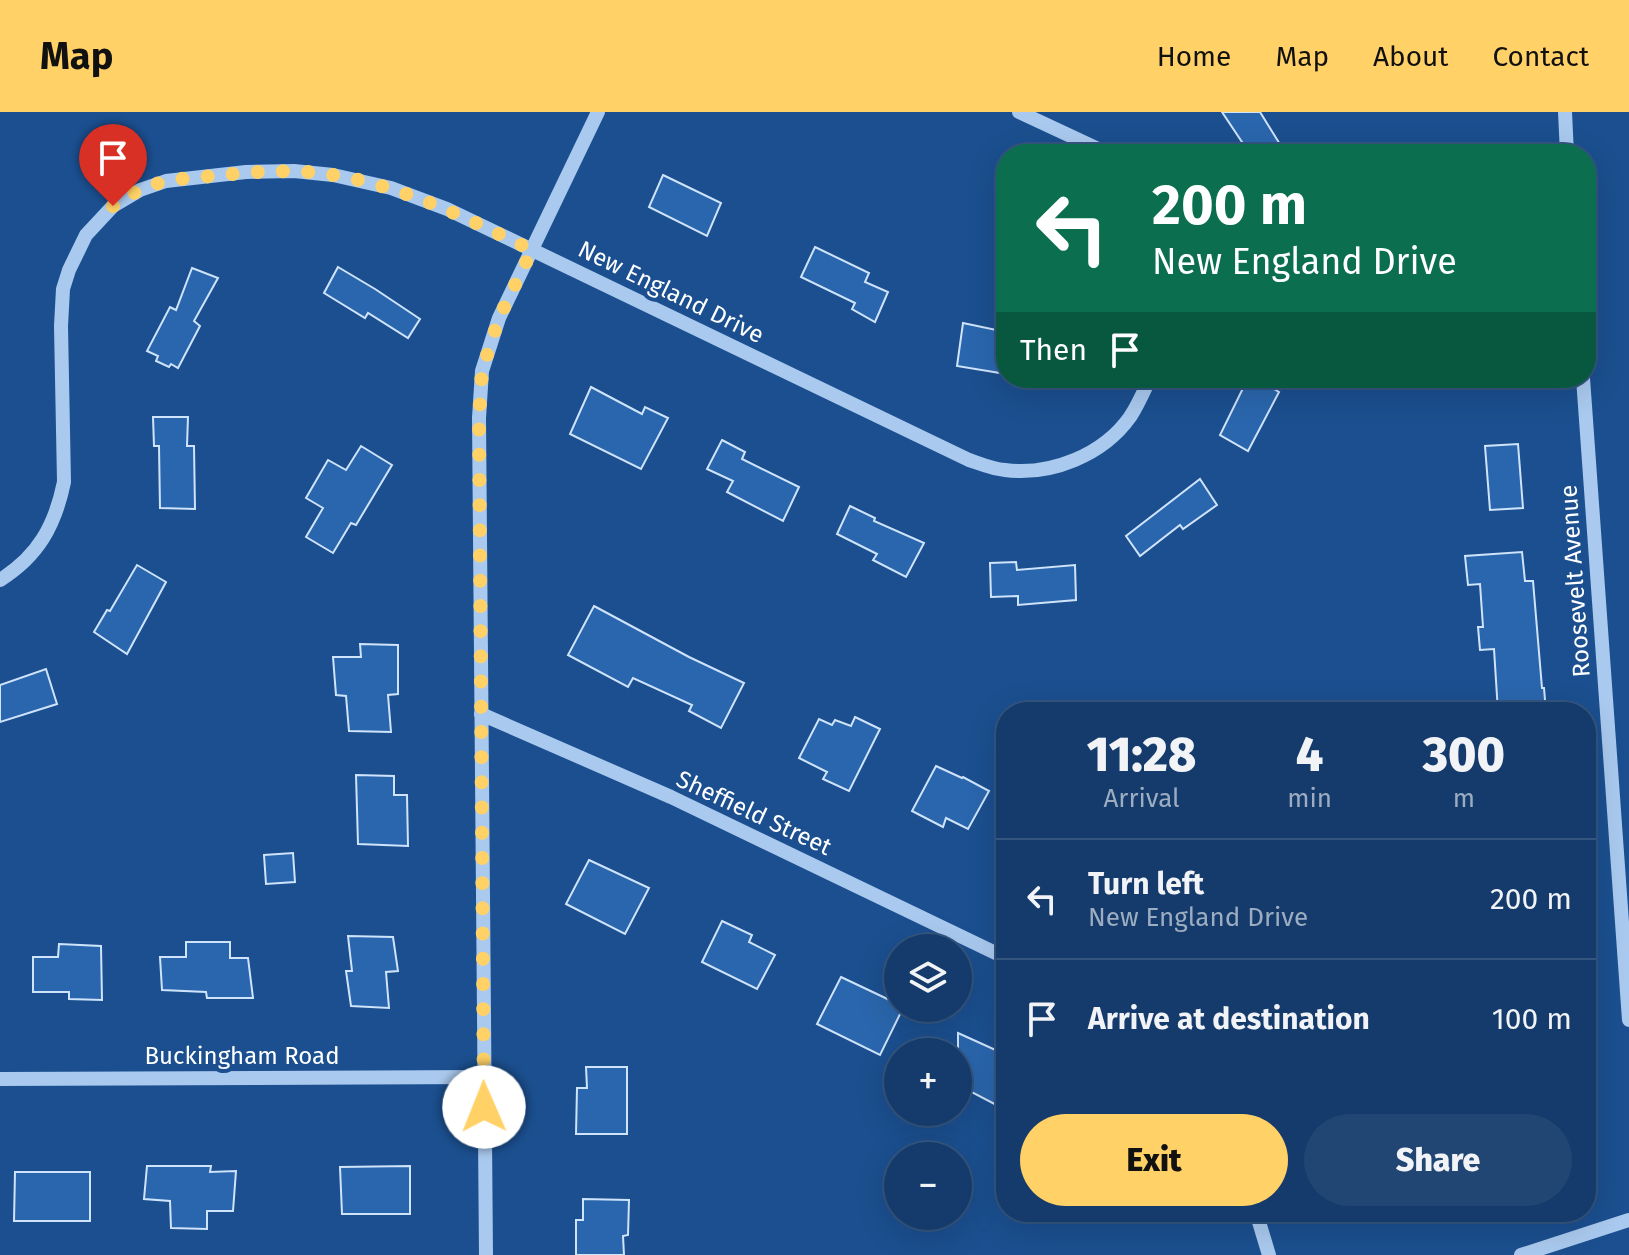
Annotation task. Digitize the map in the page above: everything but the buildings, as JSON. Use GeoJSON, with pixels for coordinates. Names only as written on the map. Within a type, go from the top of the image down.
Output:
{"type":"FeatureCollection","features":[{"type":"Feature","properties":{"kind":"street"},"geometry":{"type":"LineString","coordinates":[[486,1255],[479,418],[482,371],[499,318],[598,112]]}},
{"type":"Feature","properties":{"kind":"street"},"geometry":{"type":"LineString","coordinates":[[1019,112],[1088,144]]}},
{"type":"Feature","properties":{"kind":"street"},"geometry":{"type":"LineString","coordinates":[[1565,112],[1567,144]]}},
{"type":"Feature","properties":{"kind":"street","name":"New England Drive"},"geometry":{"type":"LineString","coordinates":[[0,580],[19,568],[38,548],[60,502],[64,482],[61,326],[63,289],[69,270],[86,235],[113,206],[140,190],[166,181],[246,172],[294,171],[333,175],[391,188],[532,250],[969,460],[992,468],[1031,471],[1060,466],[1088,454],[1119,431],[1145,388]]}},
{"type":"Feature","properties":{"kind":"street","name":"Roosevelt Avenue"},"geometry":{"type":"LineString","coordinates":[[1584,388],[1629,1020]]}},
{"type":"Feature","properties":{"kind":"street","name":"Sheffield Street"},"geometry":{"type":"LineString","coordinates":[[481,714],[671,797],[996,953]]}},
{"type":"Feature","properties":{"kind":"street","name":"Buckingham Road"},"geometry":{"type":"LineString","coordinates":[[0,1079],[483,1077]]}},
{"type":"Feature","properties":{"kind":"street"},"geometry":{"type":"LineString","coordinates":[[1521,1255],[1629,1220]]}},
{"type":"Feature","properties":{"kind":"street"},"geometry":{"type":"LineString","coordinates":[[1259,1222],[1269,1255]]}},
{"type":"Feature","properties":{"kind":"route"},"geometry":{"type":"LineString","coordinates":[[113,206],[140,190],[166,181],[246,172],[294,171],[333,175],[391,188],[447,209],[532,250],[499,318],[482,371],[479,418],[484,1107]]}}]}
